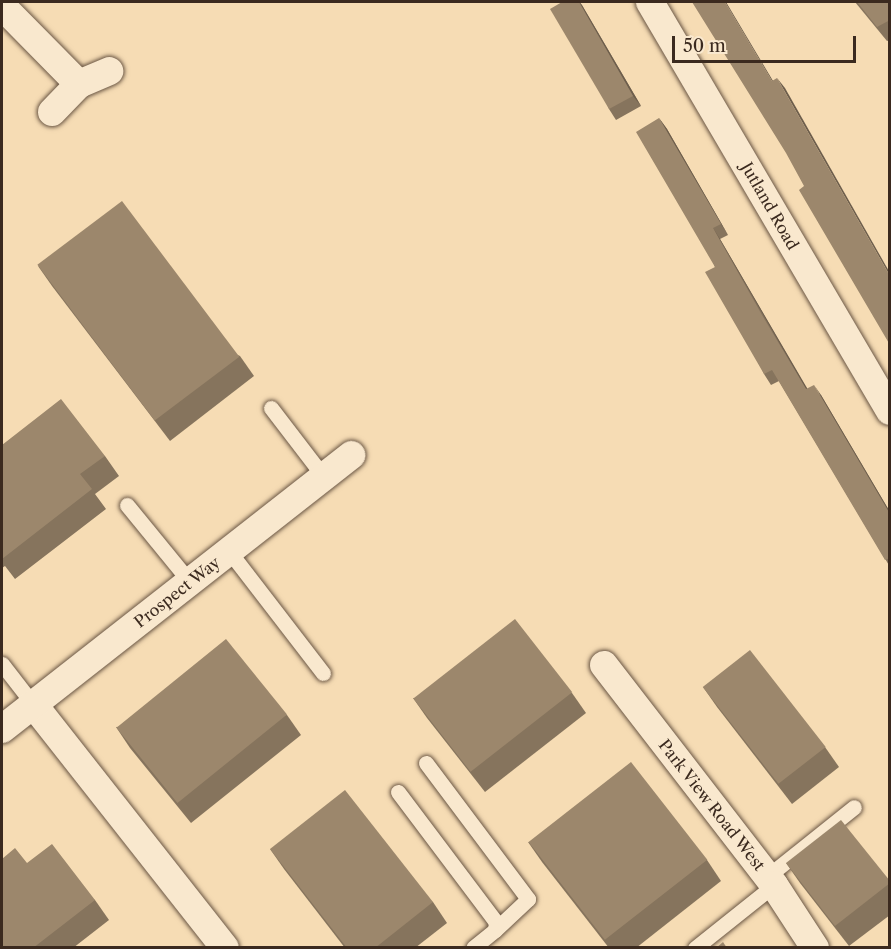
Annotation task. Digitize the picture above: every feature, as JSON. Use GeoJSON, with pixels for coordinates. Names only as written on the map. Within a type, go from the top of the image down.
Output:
{"type":"FeatureCollection","features":[{"type":"Feature","properties":{"kind":"street","name":"Jutland Road"},"geometry":{"type":"LineString","coordinates":[[650,2],[889,409]]}},
{"type":"Feature","properties":{"kind":"street"},"geometry":{"type":"LineString","coordinates":[[2,6],[80,84]]}},
{"type":"Feature","properties":{"kind":"street"},"geometry":{"type":"LineString","coordinates":[[52,112],[80,84],[109,71]]}},
{"type":"Feature","properties":{"kind":"street","name":"Prospect Way"},"geometry":{"type":"LineString","coordinates":[[2,729],[352,455]]}},
{"type":"Feature","properties":{"kind":"street","name":"Park View Road West"},"geometry":{"type":"LineString","coordinates":[[604,665],[771,881],[815,948]]}},
{"type":"Feature","properties":{"kind":"street"},"geometry":{"type":"LineString","coordinates":[[33,705],[225,948]]}},
{"type":"Feature","properties":{"kind":"lane"},"geometry":{"type":"LineString","coordinates":[[271,408],[324,477]]}},
{"type":"Feature","properties":{"kind":"lane"},"geometry":{"type":"LineString","coordinates":[[127,505],[190,582]]}},
{"type":"Feature","properties":{"kind":"lane"},"geometry":{"type":"LineString","coordinates":[[229,551],[323,673]]}},
{"type":"Feature","properties":{"kind":"lane"},"geometry":{"type":"LineString","coordinates":[[2,664],[33,705]]}},
{"type":"Feature","properties":{"kind":"lane"},"geometry":{"type":"LineString","coordinates":[[426,763],[528,899],[473,948]]}},
{"type":"Feature","properties":{"kind":"lane"},"geometry":{"type":"LineString","coordinates":[[398,792],[485,901],[495,930]]}},
{"type":"Feature","properties":{"kind":"lane"},"geometry":{"type":"LineString","coordinates":[[695,948],[854,807]]}},
{"type":"Feature","properties":{"kind":"building"},"geometry":{"type":"Polygon","coordinates":[[[562,2],[579,2],[633,96],[609,109],[550,9],[562,2]]]}},
{"type":"Feature","properties":{"kind":"building"},"geometry":{"type":"Polygon","coordinates":[[[692,2],[725,2],[772,81],[777,78],[890,276],[890,345],[799,190],[804,186],[786,153],[692,2]]]}},
{"type":"Feature","properties":{"kind":"building"},"geometry":{"type":"Polygon","coordinates":[[[857,2],[890,2],[890,20],[877,27],[857,2]]]}},
{"type":"Feature","properties":{"kind":"building"},"geometry":{"type":"Polygon","coordinates":[[[659,118],[721,224],[713,228],[762,315],[806,389],[814,385],[890,514],[890,558],[885,560],[772,370],[764,374],[705,272],[715,267],[636,132],[659,118]]]}},
{"type":"Feature","properties":{"kind":"building"},"geometry":{"type":"Polygon","coordinates":[[[122,201],[239,357],[155,421],[37,265],[122,201]]]}},
{"type":"Feature","properties":{"kind":"building"},"geometry":{"type":"Polygon","coordinates":[[[61,399],[105,456],[80,474],[92,489],[2,559],[2,445],[61,399]]]}},
{"type":"Feature","properties":{"kind":"building"},"geometry":{"type":"Polygon","coordinates":[[[515,619],[572,692],[471,772],[413,698],[515,619]]]}},
{"type":"Feature","properties":{"kind":"building"},"geometry":{"type":"Polygon","coordinates":[[[226,639],[287,714],[177,803],[116,728],[226,639]]]}},
{"type":"Feature","properties":{"kind":"building"},"geometry":{"type":"Polygon","coordinates":[[[750,650],[826,747],[778,784],[703,687],[750,650]]]}},
{"type":"Feature","properties":{"kind":"building"},"geometry":{"type":"Polygon","coordinates":[[[631,762],[707,860],[605,940],[529,842],[631,762]]]}},
{"type":"Feature","properties":{"kind":"building"},"geometry":{"type":"Polygon","coordinates":[[[345,790],[433,902],[375,948],[347,948],[270,849],[345,790]]]}},
{"type":"Feature","properties":{"kind":"building"},"geometry":{"type":"Polygon","coordinates":[[[841,820],[890,883],[835,926],[786,863],[841,820]]]}},
{"type":"Feature","properties":{"kind":"building"},"geometry":{"type":"Polygon","coordinates":[[[52,844],[95,900],[33,948],[2,948],[2,859],[15,848],[27,863],[52,844]]]}},
{"type":"Feature","properties":{"kind":"building"},"geometry":{"type":"Polygon","coordinates":[[[723,942],[727,948],[716,948],[723,942]]]}}]}
